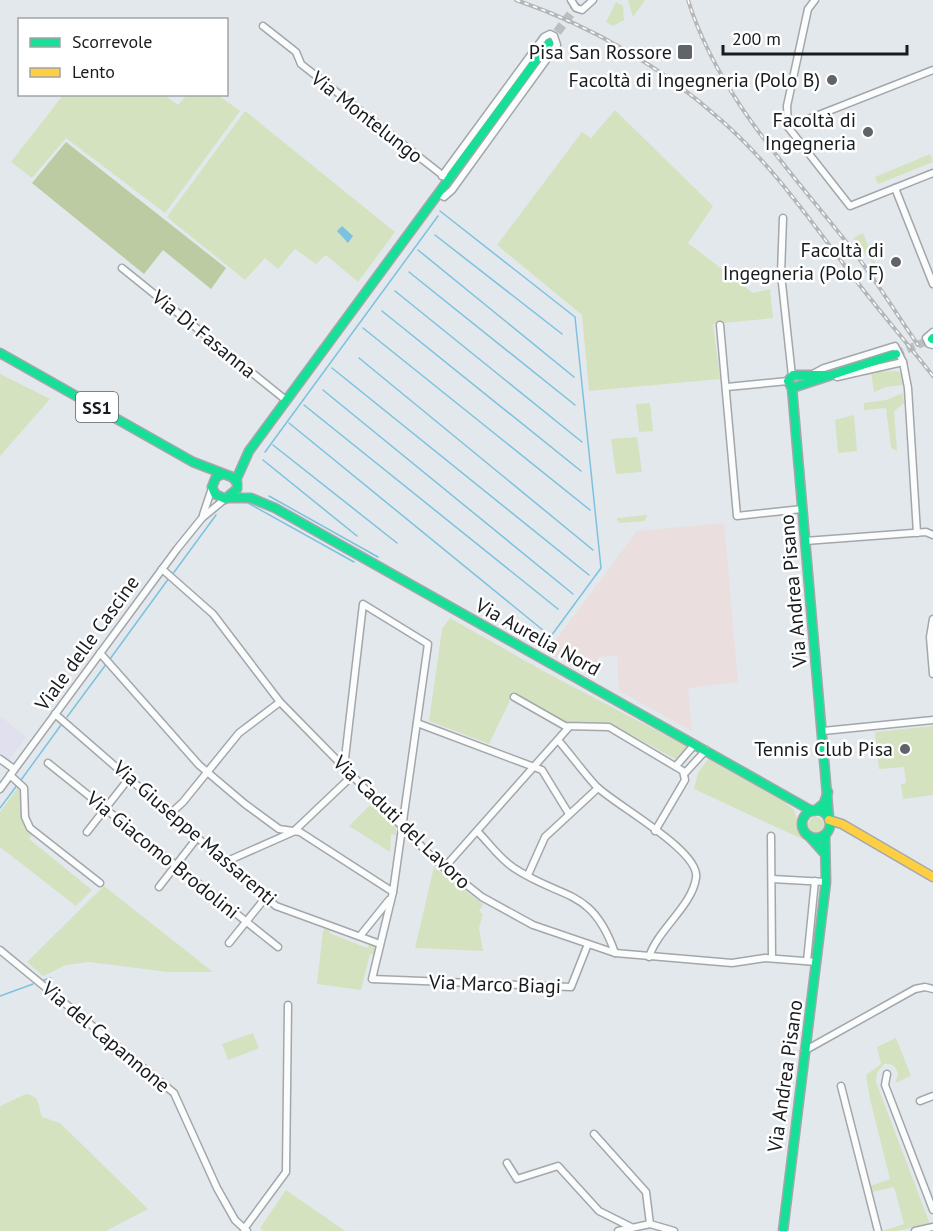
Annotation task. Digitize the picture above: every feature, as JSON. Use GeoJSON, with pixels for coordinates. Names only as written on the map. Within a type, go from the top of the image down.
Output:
{"type":"FeatureCollection","features":[{"type":"Feature","properties":{"kind":"main road"},"geometry":{"type":"LineString","coordinates":[[212,486],[216,477],[224,474],[249,451],[439,194],[446,178],[549,43]]}},
{"type":"Feature","properties":{"kind":"main road","name":"SS1"},"geometry":{"type":"LineString","coordinates":[[0,353],[194,462],[224,474],[236,482]]}},
{"type":"Feature","properties":{"kind":"main road"},"geometry":{"type":"LineString","coordinates":[[794,381],[826,375],[896,354]]}},
{"type":"Feature","properties":{"kind":"main road","name":"Via Andrea Pisano"},"geometry":{"type":"LineString","coordinates":[[794,381],[802,509],[829,819]]}},
{"type":"Feature","properties":{"kind":"main road"},"geometry":{"type":"LineString","coordinates":[[227,499],[235,493],[236,482],[249,451]]}},
{"type":"Feature","properties":{"kind":"main road","name":"SS1"},"geometry":{"type":"LineString","coordinates":[[194,462],[212,486],[215,494],[227,499]]}},
{"type":"Feature","properties":{"kind":"main road","name":"Via Aurelia Nord"},"geometry":{"type":"LineString","coordinates":[[236,482],[275,508],[814,811]]}},
{"type":"Feature","properties":{"kind":"main road","name":"Via Aurelia Nord"},"geometry":{"type":"LineString","coordinates":[[227,499],[251,498],[275,508]]}},
{"type":"Feature","properties":{"kind":"main road"},"geometry":{"type":"LineString","coordinates":[[803,820],[824,803],[828,792]]}},
{"type":"Feature","properties":{"kind":"main road"},"geometry":{"type":"LineString","coordinates":[[784,794],[803,820],[803,829],[825,854]]}},
{"type":"Feature","properties":{"kind":"main road"},"geometry":{"type":"LineString","coordinates":[[814,811],[822,812],[829,819],[844,825],[850,831],[933,877]]}},
{"type":"Feature","properties":{"kind":"main road"},"geometry":{"type":"LineString","coordinates":[[826,834],[829,819]]}},
{"type":"Feature","properties":{"kind":"main road"},"geometry":{"type":"LineString","coordinates":[[809,836],[816,838],[837,830],[850,831]]}},
{"type":"Feature","properties":{"kind":"main road","name":"Via Andrea Pisano"},"geometry":{"type":"LineString","coordinates":[[783,1231],[826,882],[826,834]]}},
{"type":"Feature","properties":{"kind":"street"},"geometry":{"type":"LineString","coordinates":[[571,0],[573,6],[582,10],[593,0]]}},
{"type":"Feature","properties":{"kind":"street"},"geometry":{"type":"LineString","coordinates":[[810,0],[787,106],[788,127],[850,206],[933,173]]}},
{"type":"Feature","properties":{"kind":"street"},"geometry":{"type":"LineString","coordinates":[[808,9],[815,0]]}},
{"type":"Feature","properties":{"kind":"street","name":"Via Montelungo"},"geometry":{"type":"LineString","coordinates":[[263,26],[296,52],[301,64],[446,178]]}},
{"type":"Feature","properties":{"kind":"street"},"geometry":{"type":"LineString","coordinates":[[439,194],[444,197],[452,190],[498,128],[557,45],[554,36],[550,34],[544,37],[446,178]]}},
{"type":"Feature","properties":{"kind":"street"},"geometry":{"type":"LineString","coordinates":[[788,127],[933,70]]}},
{"type":"Feature","properties":{"kind":"street"},"geometry":{"type":"LineString","coordinates":[[895,188],[933,284]]}},
{"type":"Feature","properties":{"kind":"street"},"geometry":{"type":"LineString","coordinates":[[726,387],[794,381],[781,274],[783,218]]}},
{"type":"Feature","properties":{"kind":"street","name":"Via Di Fasanna"},"geometry":{"type":"LineString","coordinates":[[122,268],[286,401]]}},
{"type":"Feature","properties":{"kind":"street"},"geometry":{"type":"LineString","coordinates":[[720,325],[737,516],[802,509]]}},
{"type":"Feature","properties":{"kind":"street"},"geometry":{"type":"LineString","coordinates":[[812,378],[824,368],[895,346],[903,362],[909,405],[917,533]]}},
{"type":"Feature","properties":{"kind":"street"},"geometry":{"type":"LineString","coordinates":[[812,378],[903,362]]}},
{"type":"Feature","properties":{"kind":"street","name":"Viale delle Cascine"},"geometry":{"type":"LineString","coordinates":[[0,789],[55,714],[103,656],[164,571],[201,518],[212,486]]}},
{"type":"Feature","properties":{"kind":"street","name":"Viale delle Cascine"},"geometry":{"type":"LineString","coordinates":[[201,518],[227,499]]}},
{"type":"Feature","properties":{"kind":"street"},"geometry":{"type":"LineString","coordinates":[[805,541],[917,533],[933,535]]}},
{"type":"Feature","properties":{"kind":"street","name":"Via Caduti del Lavoro"},"geometry":{"type":"LineString","coordinates":[[164,571],[213,614],[280,702],[344,768],[444,868],[482,897],[533,925],[615,953],[732,963],[772,958],[817,962]]}},
{"type":"Feature","properties":{"kind":"street"},"geometry":{"type":"LineString","coordinates":[[344,768],[363,604],[428,643],[392,894],[380,944]]}},
{"type":"Feature","properties":{"kind":"street"},"geometry":{"type":"LineString","coordinates":[[933,619],[930,637],[933,674]]}},
{"type":"Feature","properties":{"kind":"street"},"geometry":{"type":"LineString","coordinates":[[103,656],[207,773],[279,829],[300,832],[392,894]]}},
{"type":"Feature","properties":{"kind":"street"},"geometry":{"type":"LineString","coordinates":[[514,697],[569,727],[609,727],[685,773]]}},
{"type":"Feature","properties":{"kind":"street"},"geometry":{"type":"LineString","coordinates":[[170,814],[239,733],[280,702]]}},
{"type":"Feature","properties":{"kind":"street","name":"Via Giuseppe Massarenti"},"geometry":{"type":"LineString","coordinates":[[55,714],[276,906],[380,944]]}},
{"type":"Feature","properties":{"kind":"street"},"geometry":{"type":"LineString","coordinates":[[823,731],[933,720]]}},
{"type":"Feature","properties":{"kind":"street"},"geometry":{"type":"LineString","coordinates":[[417,723],[545,772],[569,814]]}},
{"type":"Feature","properties":{"kind":"street"},"geometry":{"type":"LineString","coordinates":[[444,868],[569,727]]}},
{"type":"Feature","properties":{"kind":"street"},"geometry":{"type":"LineString","coordinates":[[558,740],[598,788],[687,857],[696,878],[683,905],[659,934],[649,957]]}},
{"type":"Feature","properties":{"kind":"street"},"geometry":{"type":"LineString","coordinates":[[676,766],[695,744]]}},
{"type":"Feature","properties":{"kind":"street"},"geometry":{"type":"LineString","coordinates":[[656,831],[685,780],[685,773],[706,750]]}},
{"type":"Feature","properties":{"kind":"street"},"geometry":{"type":"LineString","coordinates":[[0,759],[24,790],[25,817],[29,827],[100,883]]}},
{"type":"Feature","properties":{"kind":"street","name":"Via Giacomo Brodolini"},"geometry":{"type":"LineString","coordinates":[[48,763],[278,947]]}},
{"type":"Feature","properties":{"kind":"street"},"geometry":{"type":"LineString","coordinates":[[225,862],[293,832],[352,776]]}},
{"type":"Feature","properties":{"kind":"street"},"geometry":{"type":"LineString","coordinates":[[87,832],[130,777]]}},
{"type":"Feature","properties":{"kind":"street"},"geometry":{"type":"LineString","coordinates":[[528,875],[543,840],[598,788]]}},
{"type":"Feature","properties":{"kind":"street"},"geometry":{"type":"LineString","coordinates":[[478,832],[511,865],[587,904],[606,928],[615,953]]}},
{"type":"Feature","properties":{"kind":"street"},"geometry":{"type":"LineString","coordinates":[[771,836],[772,958]]}},
{"type":"Feature","properties":{"kind":"street"},"geometry":{"type":"LineString","coordinates":[[159,887],[197,838]]}},
{"type":"Feature","properties":{"kind":"street"},"geometry":{"type":"LineString","coordinates":[[772,879],[826,882]]}},
{"type":"Feature","properties":{"kind":"street"},"geometry":{"type":"LineString","coordinates":[[807,961],[815,881]]}},
{"type":"Feature","properties":{"kind":"street"},"geometry":{"type":"LineString","coordinates":[[360,936],[392,894]]}},
{"type":"Feature","properties":{"kind":"street"},"geometry":{"type":"LineString","coordinates":[[229,943],[266,897]]}},
{"type":"Feature","properties":{"kind":"street"},"geometry":{"type":"LineString","coordinates":[[810,923],[821,924]]}},
{"type":"Feature","properties":{"kind":"street","name":"Via Marco Biagi"},"geometry":{"type":"LineString","coordinates":[[380,944],[372,979],[571,987],[588,944]]}},
{"type":"Feature","properties":{"kind":"street","name":"Via del Capannone"},"geometry":{"type":"LineString","coordinates":[[0,950],[176,1095],[214,1183],[232,1216],[246,1230]]}},
{"type":"Feature","properties":{"kind":"street"},"geometry":{"type":"LineString","coordinates":[[804,1052],[915,989],[933,989]]}},
{"type":"Feature","properties":{"kind":"street"},"geometry":{"type":"LineString","coordinates":[[246,1230],[286,1173],[288,1005]]}},
{"type":"Feature","properties":{"kind":"street"},"geometry":{"type":"LineString","coordinates":[[887,1074],[885,1085],[933,1210]]}},
{"type":"Feature","properties":{"kind":"street"},"geometry":{"type":"LineString","coordinates":[[841,1086],[878,1231]]}},
{"type":"Feature","properties":{"kind":"street"},"geometry":{"type":"LineString","coordinates":[[920,1101],[933,1096]]}},
{"type":"Feature","properties":{"kind":"street"},"geometry":{"type":"LineString","coordinates":[[594,1134],[648,1195],[650,1224]]}},
{"type":"Feature","properties":{"kind":"street"},"geometry":{"type":"LineString","coordinates":[[507,1163],[517,1179],[558,1166],[599,1211],[610,1219],[631,1227]]}},
{"type":"Feature","properties":{"kind":"street"},"geometry":{"type":"LineString","coordinates":[[610,1219],[617,1231],[650,1224],[674,1231]]}},
{"type":"Feature","properties":{"kind":"street"},"geometry":{"type":"LineString","coordinates":[[915,1231],[933,1227]]}},
{"type":"Feature","properties":{"kind":"shaded area"},"geometry":{"type":"Polygon","coordinates":[[[724,523],[738,682],[688,688],[692,731],[619,691],[617,656],[597,657],[598,662],[571,665],[547,652],[637,531],[724,523]]]}},
{"type":"Feature","properties":{"kind":"shaded area"},"geometry":{"type":"Polygon","coordinates":[[[0,716],[26,737],[8,761],[0,754],[0,716]]]}},
{"type":"Feature","properties":{"kind":"green space"},"geometry":{"type":"Polygon","coordinates":[[[628,0],[645,0],[633,17],[628,0]]]}},
{"type":"Feature","properties":{"kind":"green space"},"geometry":{"type":"Polygon","coordinates":[[[616,2],[623,6],[624,20],[613,26],[606,22],[616,2]]]}},
{"type":"Feature","properties":{"kind":"green space"},"geometry":{"type":"Polygon","coordinates":[[[62,96],[165,96],[178,105],[186,96],[219,96],[240,111],[165,213],[66,138],[32,178],[11,162],[62,96]]]}},
{"type":"Feature","properties":{"kind":"green space"},"geometry":{"type":"Polygon","coordinates":[[[615,110],[713,206],[688,243],[753,293],[770,289],[773,318],[713,324],[720,379],[589,391],[582,315],[497,245],[582,132],[591,138],[615,110]]]}},
{"type":"Feature","properties":{"kind":"green space"},"geometry":{"type":"Polygon","coordinates":[[[245,111],[395,232],[358,282],[326,255],[316,264],[295,249],[278,269],[265,258],[245,280],[167,217],[245,111]]]}},
{"type":"Feature","properties":{"kind":"green space"},"geometry":{"type":"Polygon","coordinates":[[[66,142],[226,268],[211,289],[163,250],[144,274],[32,183],[66,142]]]}},
{"type":"Feature","properties":{"kind":"green space"},"geometry":{"type":"Polygon","coordinates":[[[930,154],[933,162],[878,184],[875,177],[930,154]]]}},
{"type":"Feature","properties":{"kind":"green space"},"geometry":{"type":"Polygon","coordinates":[[[863,233],[878,270],[853,238],[863,233]]]}},
{"type":"Feature","properties":{"kind":"green space"},"geometry":{"type":"Polygon","coordinates":[[[897,371],[901,373],[903,385],[886,387],[874,392],[871,372],[897,371]]]}},
{"type":"Feature","properties":{"kind":"green space"},"geometry":{"type":"Polygon","coordinates":[[[0,374],[50,399],[0,456],[0,374]]]}},
{"type":"Feature","properties":{"kind":"green space"},"geometry":{"type":"Polygon","coordinates":[[[903,393],[904,403],[894,411],[897,451],[891,448],[886,408],[864,410],[864,403],[886,400],[903,393]]]}},
{"type":"Feature","properties":{"kind":"green space"},"geometry":{"type":"Polygon","coordinates":[[[650,403],[653,431],[639,432],[636,404],[650,403]]]}},
{"type":"Feature","properties":{"kind":"green space"},"geometry":{"type":"Polygon","coordinates":[[[854,415],[857,451],[838,453],[835,420],[854,415]]]}},
{"type":"Feature","properties":{"kind":"green space"},"geometry":{"type":"Polygon","coordinates":[[[637,437],[642,472],[616,474],[611,439],[637,437]]]}},
{"type":"Feature","properties":{"kind":"green space"},"geometry":{"type":"Polygon","coordinates":[[[647,515],[645,521],[620,523],[617,520],[617,518],[647,515]]]}},
{"type":"Feature","properties":{"kind":"green space"},"geometry":{"type":"Polygon","coordinates":[[[450,618],[545,672],[688,747],[679,761],[609,723],[568,723],[514,692],[489,744],[429,721],[442,629],[450,618]]]}},
{"type":"Feature","properties":{"kind":"green space","name":"Tennis Club Pisa"},"geometry":{"type":"Polygon","coordinates":[[[933,726],[933,795],[903,799],[901,784],[906,783],[904,767],[879,769],[875,732],[933,726]]]}},
{"type":"Feature","properties":{"kind":"green space"},"geometry":{"type":"Polygon","coordinates":[[[708,759],[785,802],[794,810],[804,840],[694,789],[698,773],[708,759]]]}},
{"type":"Feature","properties":{"kind":"green space"},"geometry":{"type":"Polygon","coordinates":[[[19,786],[23,823],[32,835],[29,839],[92,890],[76,906],[0,847],[0,812],[19,786]]]}},
{"type":"Feature","properties":{"kind":"green space"},"geometry":{"type":"Polygon","coordinates":[[[372,803],[396,828],[396,835],[391,834],[390,852],[349,826],[372,803]]]}},
{"type":"Feature","properties":{"kind":"green space"},"geometry":{"type":"Polygon","coordinates":[[[816,817],[824,825],[816,833],[808,825],[816,817]]]}},
{"type":"Feature","properties":{"kind":"green space"},"geometry":{"type":"Polygon","coordinates":[[[434,867],[483,904],[479,912],[483,914],[479,928],[483,951],[415,948],[434,867]]]}},
{"type":"Feature","properties":{"kind":"green space"},"geometry":{"type":"Polygon","coordinates":[[[104,886],[213,972],[168,972],[89,962],[66,965],[43,976],[27,962],[104,886]]]}},
{"type":"Feature","properties":{"kind":"green space"},"geometry":{"type":"Polygon","coordinates":[[[326,927],[331,928],[329,933],[367,948],[369,944],[376,946],[375,955],[370,954],[361,990],[317,984],[323,931],[326,927]]]}},
{"type":"Feature","properties":{"kind":"green space"},"geometry":{"type":"Polygon","coordinates":[[[253,1033],[259,1048],[228,1060],[222,1044],[253,1033]]]}},
{"type":"Feature","properties":{"kind":"green space"},"geometry":{"type":"Polygon","coordinates":[[[896,1038],[911,1076],[895,1083],[898,1074],[896,1069],[884,1064],[877,1073],[876,1082],[930,1224],[897,1231],[882,1231],[904,1224],[894,1187],[872,1192],[870,1186],[890,1179],[866,1075],[881,1064],[877,1047],[896,1038]]]}},
{"type":"Feature","properties":{"kind":"green space"},"geometry":{"type":"Polygon","coordinates":[[[26,1094],[37,1099],[42,1117],[60,1123],[148,1209],[106,1231],[0,1231],[0,1106],[26,1094]]]}},
{"type":"Feature","properties":{"kind":"green space"},"geometry":{"type":"Polygon","coordinates":[[[286,1190],[345,1231],[264,1231],[260,1228],[286,1190]]]}},
{"type":"Feature","properties":{"kind":"water"},"geometry":{"type":"Polygon","coordinates":[[[342,226],[353,236],[348,243],[337,231],[342,226]]]}},
{"type":"Feature","properties":{"kind":"waterway"},"geometry":{"type":"LineString","coordinates":[[440,211],[575,317],[601,568],[543,647]]}},
{"type":"Feature","properties":{"kind":"waterway"},"geometry":{"type":"LineString","coordinates":[[265,452],[438,216]]}},
{"type":"Feature","properties":{"kind":"waterway"},"geometry":{"type":"LineString","coordinates":[[435,235],[562,334]]}},
{"type":"Feature","properties":{"kind":"waterway"},"geometry":{"type":"LineString","coordinates":[[418,250],[574,377]]}},
{"type":"Feature","properties":{"kind":"waterway"},"geometry":{"type":"LineString","coordinates":[[409,272],[575,405]]}},
{"type":"Feature","properties":{"kind":"waterway"},"geometry":{"type":"LineString","coordinates":[[395,291],[582,442]]}},
{"type":"Feature","properties":{"kind":"waterway"},"geometry":{"type":"LineString","coordinates":[[382,311],[581,471]]}},
{"type":"Feature","properties":{"kind":"waterway"},"geometry":{"type":"LineString","coordinates":[[363,328],[590,510]]}},
{"type":"Feature","properties":{"kind":"waterway"},"geometry":{"type":"LineString","coordinates":[[359,358],[593,550]]}},
{"type":"Feature","properties":{"kind":"waterway"},"geometry":{"type":"LineString","coordinates":[[332,368],[589,575]]}},
{"type":"Feature","properties":{"kind":"waterway"},"geometry":{"type":"LineString","coordinates":[[323,390],[573,594]]}},
{"type":"Feature","properties":{"kind":"waterway"},"geometry":{"type":"LineString","coordinates":[[304,405],[558,609]]}},
{"type":"Feature","properties":{"kind":"waterway"},"geometry":{"type":"LineString","coordinates":[[289,423],[544,631]]}},
{"type":"Feature","properties":{"kind":"waterway"},"geometry":{"type":"LineString","coordinates":[[273,445],[397,543]]}},
{"type":"Feature","properties":{"kind":"waterway"},"geometry":{"type":"LineString","coordinates":[[263,460],[357,536]]}},
{"type":"Feature","properties":{"kind":"waterway"},"geometry":{"type":"LineString","coordinates":[[269,496],[378,557]]}},
{"type":"Feature","properties":{"kind":"waterway"},"geometry":{"type":"LineString","coordinates":[[248,503],[354,562]]}},
{"type":"Feature","properties":{"kind":"waterway"},"geometry":{"type":"LineString","coordinates":[[172,575],[216,515]]}},
{"type":"Feature","properties":{"kind":"waterway"},"geometry":{"type":"LineString","coordinates":[[110,659],[169,578]]}},
{"type":"Feature","properties":{"kind":"waterway"},"geometry":{"type":"LineString","coordinates":[[67,717],[107,663]]}},
{"type":"Feature","properties":{"kind":"waterway"},"geometry":{"type":"LineString","coordinates":[[21,780],[61,725]]}},
{"type":"Feature","properties":{"kind":"waterway"},"geometry":{"type":"LineString","coordinates":[[0,808],[18,784]]}},
{"type":"Feature","properties":{"kind":"waterway"},"geometry":{"type":"LineString","coordinates":[[44,980],[51,978]]}},
{"type":"Feature","properties":{"kind":"waterway"},"geometry":{"type":"LineString","coordinates":[[0,996],[33,984]]}},
{"type":"Feature","properties":{"kind":"tunnel"},"geometry":{"type":"LineString","coordinates":[[549,43],[581,0]]}},
{"type":"Feature","properties":{"kind":"tunnel"},"geometry":{"type":"LineString","coordinates":[[896,354],[932,339]]}},
{"type":"Feature","properties":{"kind":"railway"},"geometry":{"type":"LineString","coordinates":[[516,0],[572,22],[625,50],[676,83],[740,137],[787,191],[933,376]]}},
{"type":"Feature","properties":{"kind":"railway"},"geometry":{"type":"LineString","coordinates":[[688,0],[701,35],[737,100],[781,161],[860,260],[918,345]]}},
{"type":"Feature","properties":{"kind":"traffic: fast"},"geometry":{"type":"LineString","coordinates":[[236,480],[249,451],[549,43]]}},
{"type":"Feature","properties":{"kind":"traffic: fast"},"geometry":{"type":"LineString","coordinates":[[0,353],[193,462],[232,477],[237,482],[237,489],[225,499],[215,494],[212,487],[216,477],[223,474]]}},
{"type":"Feature","properties":{"kind":"traffic: fast"},"geometry":{"type":"LineString","coordinates":[[792,388],[896,354]]}},
{"type":"Feature","properties":{"kind":"traffic: fast"},"geometry":{"type":"LineString","coordinates":[[826,375],[793,375],[788,381],[792,388],[829,818]]}},
{"type":"Feature","properties":{"kind":"traffic: fast"},"geometry":{"type":"LineString","coordinates":[[229,498],[251,498],[275,508],[812,811]]}},
{"type":"Feature","properties":{"kind":"traffic: fast"},"geometry":{"type":"LineString","coordinates":[[815,811],[824,803],[828,792]]}},
{"type":"Feature","properties":{"kind":"traffic: fast"},"geometry":{"type":"LineString","coordinates":[[816,810],[826,814],[830,824],[826,834],[816,838],[806,834],[802,824],[806,814],[816,810]]}},
{"type":"Feature","properties":{"kind":"traffic: fast"},"geometry":{"type":"LineString","coordinates":[[783,1231],[826,882],[825,835]]}},
{"type":"Feature","properties":{"kind":"traffic: fast"},"geometry":{"type":"LineString","coordinates":[[809,836],[825,854]]}},
{"type":"Feature","properties":{"kind":"traffic: slow"},"geometry":{"type":"LineString","coordinates":[[829,820],[842,824],[933,877]]}},
{"type":"Feature","properties":{"kind":"place","name":"Pisa San Rossore"},"geometry":{"type":"Point","coordinates":[685,52]}},
{"type":"Feature","properties":{"kind":"place","name":"Facoltà di Ingegneria (Polo B)"},"geometry":{"type":"Point","coordinates":[832,80]}},
{"type":"Feature","properties":{"kind":"place","name":"Facoltà di Ingegneria"},"geometry":{"type":"Point","coordinates":[868,132]}},
{"type":"Feature","properties":{"kind":"place","name":"Facoltà di Ingegneria (Polo F)"},"geometry":{"type":"Point","coordinates":[896,262]}},
{"type":"Feature","properties":{"kind":"place","name":"Tennis Club Pisa"},"geometry":{"type":"Point","coordinates":[905,749]}}]}
